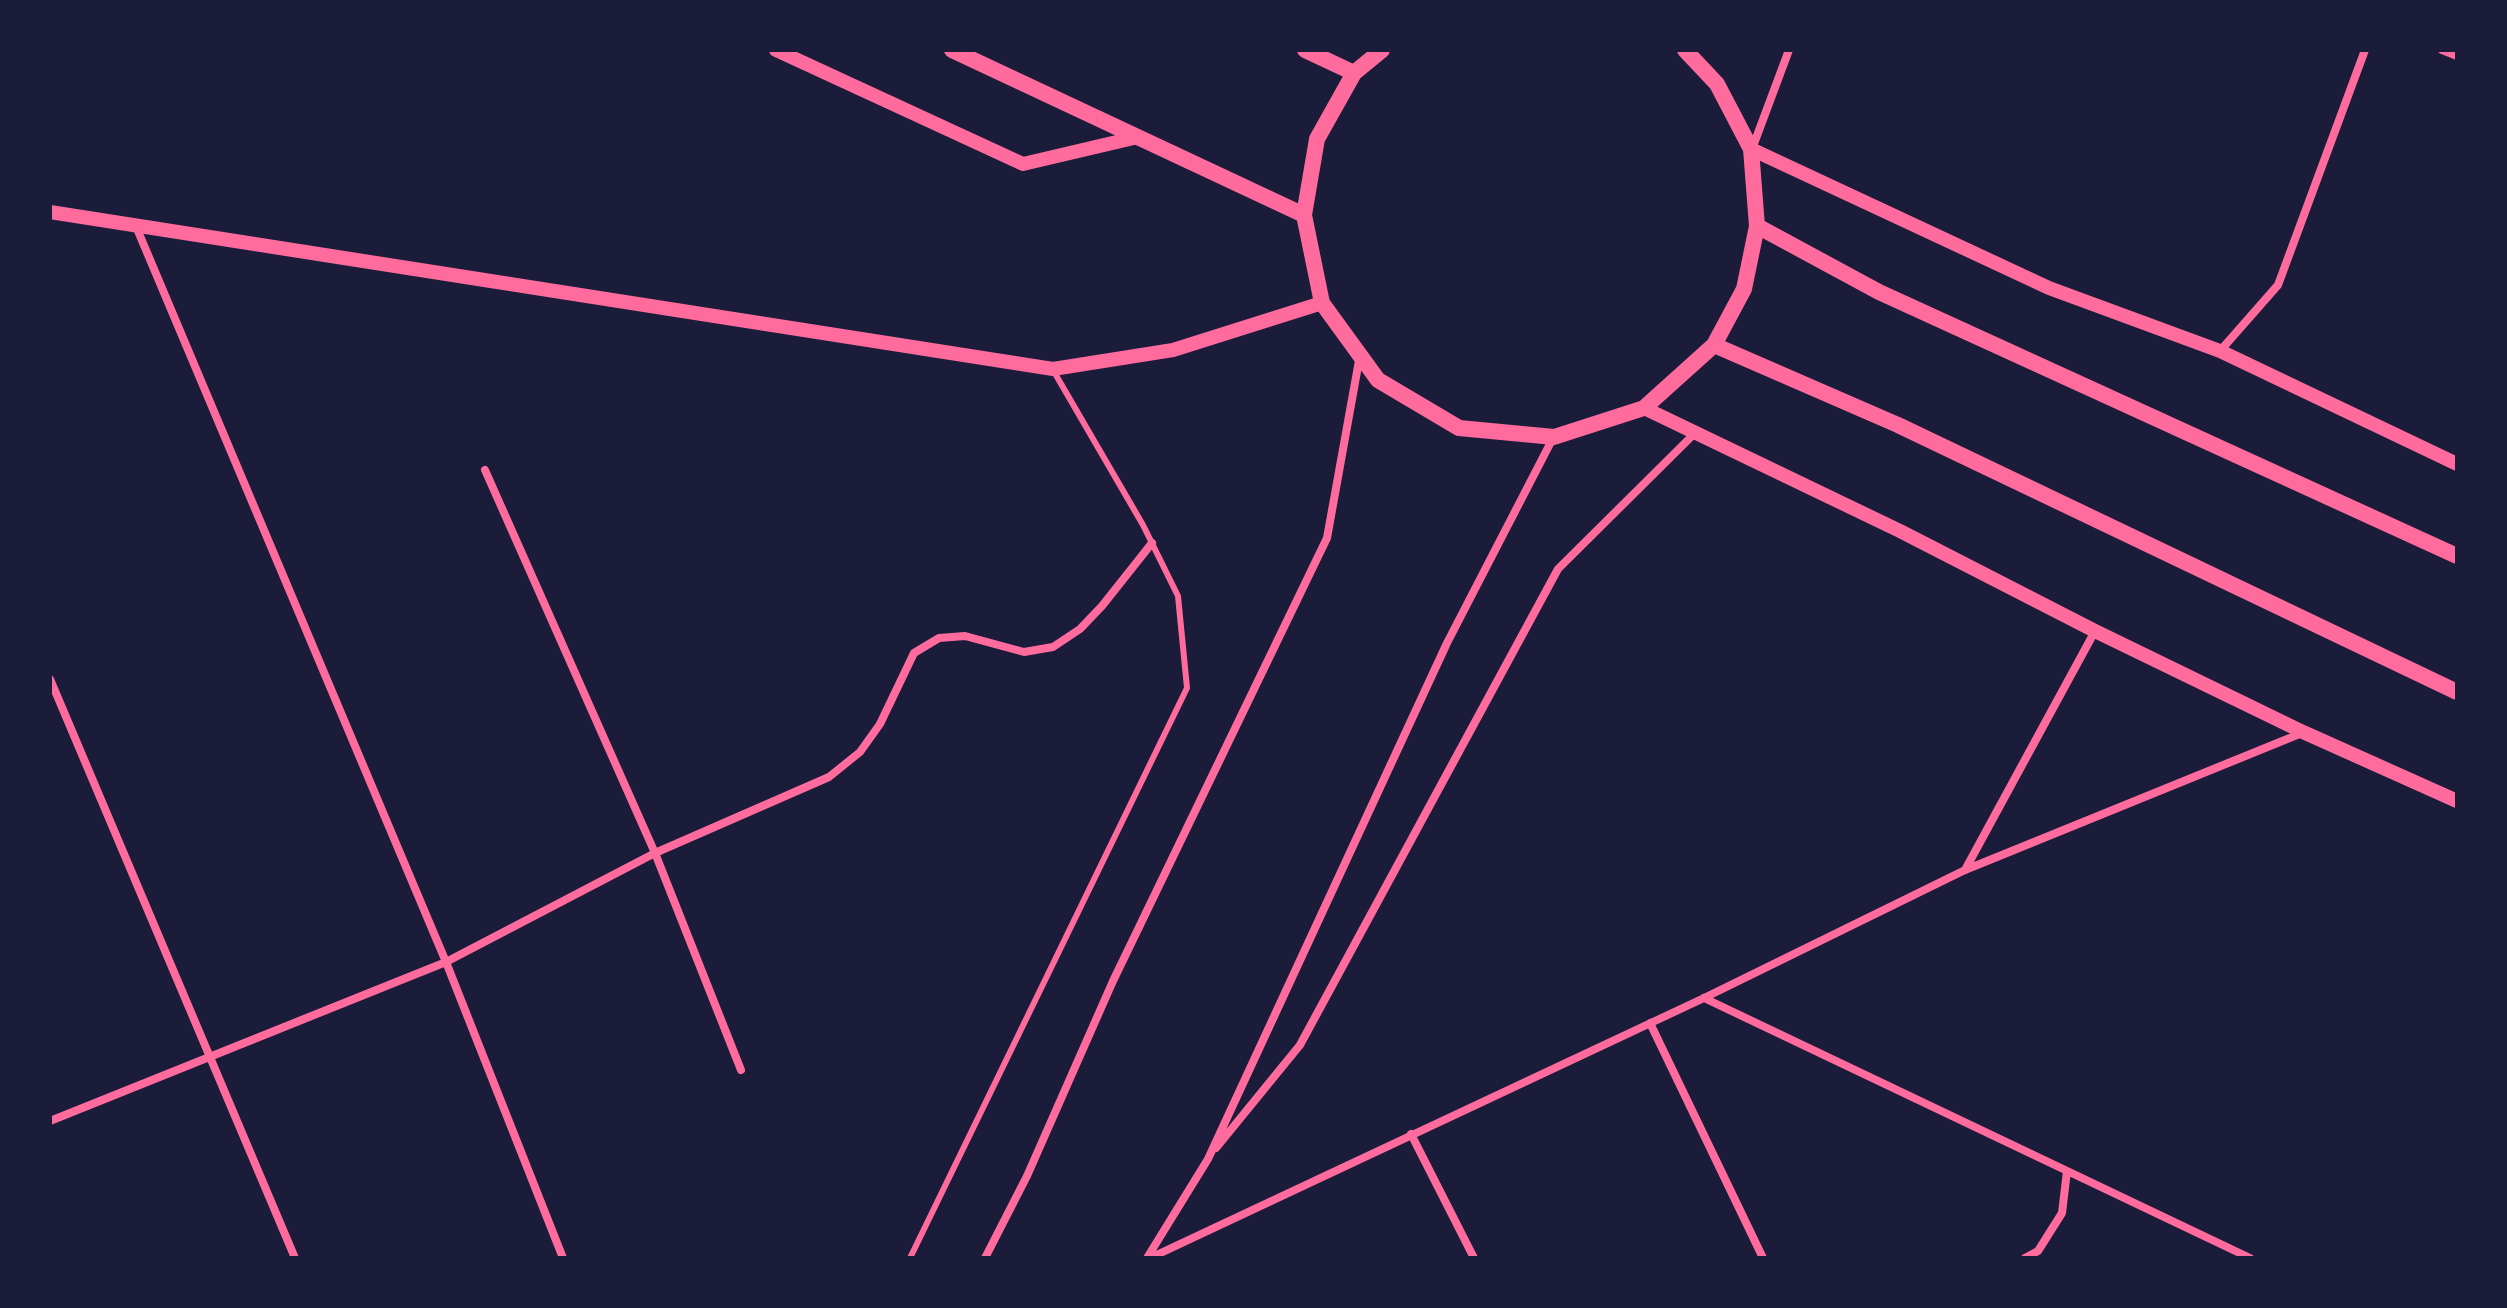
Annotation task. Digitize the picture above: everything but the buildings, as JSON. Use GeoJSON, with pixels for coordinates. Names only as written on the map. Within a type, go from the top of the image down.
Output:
{"type":"FeatureCollection","features":[{"type":"Feature","properties":{"kind":"main road"},"geometry":{"type":"LineString","coordinates":[[952,50],[1304,215]]}},
{"type":"Feature","properties":{"kind":"main road"},"geometry":{"type":"LineString","coordinates":[[1305,50],[1354,73]]}},
{"type":"Feature","properties":{"kind":"main road"},"geometry":{"type":"LineString","coordinates":[[1382,50],[1354,73],[1317,139],[1304,215],[1322,303],[1378,380],[1459,428],[1554,437],[1644,408],[1714,345],[1744,289],[1757,226],[1751,149],[1702,58],[1685,50]]}},
{"type":"Feature","properties":{"kind":"main road"},"geometry":{"type":"LineString","coordinates":[[1757,226],[1879,292],[2457,556]]}},
{"type":"Feature","properties":{"kind":"main road"},"geometry":{"type":"LineString","coordinates":[[1714,345],[1898,425],[2457,692]]}},
{"type":"Feature","properties":{"kind":"street"},"geometry":{"type":"LineString","coordinates":[[776,50],[1023,164],[1138,137]]}},
{"type":"Feature","properties":{"kind":"street"},"geometry":{"type":"LineString","coordinates":[[1789,50],[1751,149],[2049,288],[2220,351],[2457,464]]}},
{"type":"Feature","properties":{"kind":"street"},"geometry":{"type":"LineString","coordinates":[[2220,351],[2278,285],[2365,50]]}},
{"type":"Feature","properties":{"kind":"street"},"geometry":{"type":"LineString","coordinates":[[2442,50],[2457,56]]}},
{"type":"Feature","properties":{"kind":"street"},"geometry":{"type":"LineString","coordinates":[[50,212],[1053,369],[1173,350],[1322,303]]}},
{"type":"Feature","properties":{"kind":"street"},"geometry":{"type":"LineString","coordinates":[[135,223],[446,962],[563,1258]]}},
{"type":"Feature","properties":{"kind":"street"},"geometry":{"type":"LineString","coordinates":[[985,1258],[1027,1176],[1113,981],[1327,538],[1360,355]]}},
{"type":"Feature","properties":{"kind":"street"},"geometry":{"type":"LineString","coordinates":[[1644,408],[1900,531],[2095,631],[2303,732],[2457,801]]}},
{"type":"Feature","properties":{"kind":"street"},"geometry":{"type":"LineString","coordinates":[[1208,1159],[1300,1045],[1558,569],[1695,433]]}},
{"type":"Feature","properties":{"kind":"street"},"geometry":{"type":"LineString","coordinates":[[1148,1258],[1208,1159],[1447,643],[1554,437]]}},
{"type":"Feature","properties":{"kind":"street"},"geometry":{"type":"LineString","coordinates":[[485,470],[655,853],[741,1070]]}},
{"type":"Feature","properties":{"kind":"street"},"geometry":{"type":"LineString","coordinates":[[50,1121],[446,962],[655,853],[829,777],[860,752],[880,724],[914,653],[939,638],[965,636],[1024,652],[1053,647],[1080,629],[1102,606],[1152,543]]}},
{"type":"Feature","properties":{"kind":"street"},"geometry":{"type":"LineString","coordinates":[[1965,870],[2095,631]]}},
{"type":"Feature","properties":{"kind":"street"},"geometry":{"type":"LineString","coordinates":[[50,679],[295,1258]]}},
{"type":"Feature","properties":{"kind":"street"},"geometry":{"type":"LineString","coordinates":[[1148,1258],[1704,998],[1965,870],[2303,732]]}},
{"type":"Feature","properties":{"kind":"street"},"geometry":{"type":"LineString","coordinates":[[1704,998],[2250,1258]]}},
{"type":"Feature","properties":{"kind":"street"},"geometry":{"type":"LineString","coordinates":[[1650,1023],[1763,1258]]}},
{"type":"Feature","properties":{"kind":"street"},"geometry":{"type":"LineString","coordinates":[[1411,1134],[1474,1258]]}},
{"type":"Feature","properties":{"kind":"street"},"geometry":{"type":"LineString","coordinates":[[2025,1258],[2038,1251],[2062,1213],[2067,1171]]}},
{"type":"Feature","properties":{"kind":"lane"},"geometry":{"type":"LineString","coordinates":[[910,1258],[1187,688],[1178,596],[1152,543],[1053,369]]}}]}
